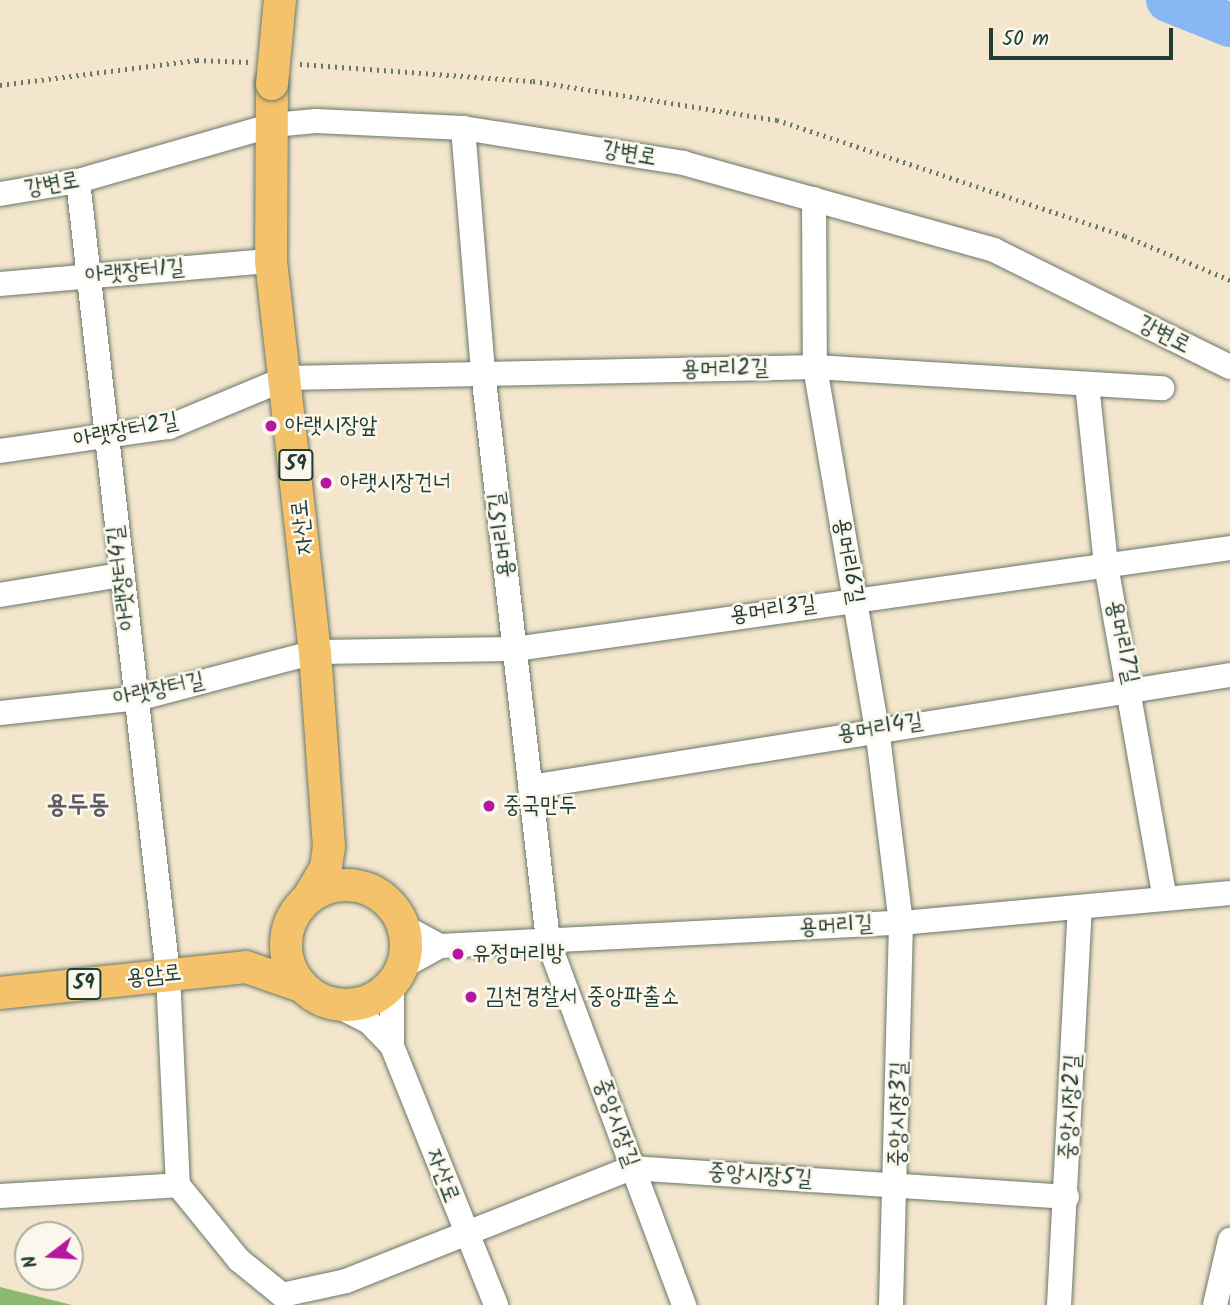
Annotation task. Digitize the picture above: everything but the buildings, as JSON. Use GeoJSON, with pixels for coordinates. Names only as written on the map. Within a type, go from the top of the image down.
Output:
{"type":"FeatureCollection","features":[{"type":"Feature","properties":{"kind":"main road","name":"59"},"geometry":{"type":"LineString","coordinates":[[274,70],[280,0]]}},
{"type":"Feature","properties":{"kind":"main road","name":"자산로"},"geometry":{"type":"LineString","coordinates":[[274,70],[271,261],[287,379],[315,652],[329,846]]}},
{"type":"Feature","properties":{"kind":"main road","name":"59"},"geometry":{"type":"LineString","coordinates":[[308,898],[326,868],[329,846]]}},
{"type":"Feature","properties":{"kind":"main road"},"geometry":{"type":"LineString","coordinates":[[329,846],[362,887],[394,908],[403,926],[397,976],[357,1005],[336,1005],[301,985],[290,968],[287,929],[308,898],[343,884],[362,887]]}},
{"type":"Feature","properties":{"kind":"main road","name":"59"},"geometry":{"type":"LineString","coordinates":[[225,968],[270,949],[287,929]]}},
{"type":"Feature","properties":{"kind":"main road","name":"59"},"geometry":{"type":"LineString","coordinates":[[225,968],[265,969],[301,985]]}},
{"type":"Feature","properties":{"kind":"main road","name":"용암로"},"geometry":{"type":"LineString","coordinates":[[0,993],[225,968]]}},
{"type":"Feature","properties":{"kind":"street","name":"강변로"},"geometry":{"type":"LineString","coordinates":[[0,194],[78,181],[273,125],[316,121],[463,128],[683,163],[994,250],[1230,367]]}},
{"type":"Feature","properties":{"kind":"street","name":"용머리5길"},"geometry":{"type":"LineString","coordinates":[[463,128],[483,372],[548,941]]}},
{"type":"Feature","properties":{"kind":"street","name":"아랫장터4길"},"geometry":{"type":"LineString","coordinates":[[78,181],[168,975],[178,1185]]}},
{"type":"Feature","properties":{"kind":"street","name":"용머리6길"},"geometry":{"type":"LineString","coordinates":[[814,199],[815,367],[877,728],[901,923]]}},
{"type":"Feature","properties":{"kind":"street","name":"아랫장터1길"},"geometry":{"type":"LineString","coordinates":[[0,284],[271,261]]}},
{"type":"Feature","properties":{"kind":"street","name":"용머리2길"},"geometry":{"type":"LineString","coordinates":[[287,379],[483,372],[815,367],[1162,388]]}},
{"type":"Feature","properties":{"kind":"street","name":"아랫장터2길"},"geometry":{"type":"LineString","coordinates":[[0,451],[169,427],[287,379]]}},
{"type":"Feature","properties":{"kind":"street","name":"용머리7길"},"geometry":{"type":"LineString","coordinates":[[1087,384],[1106,565],[1132,690],[1165,899]]}},
{"type":"Feature","properties":{"kind":"street","name":"용머리3길"},"geometry":{"type":"LineString","coordinates":[[315,652],[515,649],[855,598],[1230,548]]}},
{"type":"Feature","properties":{"kind":"street"},"geometry":{"type":"LineString","coordinates":[[0,595],[121,575]]}},
{"type":"Feature","properties":{"kind":"street","name":"아랫장터길"},"geometry":{"type":"LineString","coordinates":[[0,713],[138,698],[315,652]]}},
{"type":"Feature","properties":{"kind":"street","name":"용머리4길"},"geometry":{"type":"LineString","coordinates":[[530,787],[877,728],[1230,675]]}},
{"type":"Feature","properties":{"kind":"street","name":"용머리길"},"geometry":{"type":"LineString","coordinates":[[397,976],[440,946],[901,923],[1080,909],[1230,893]]}},
{"type":"Feature","properties":{"kind":"street","name":"중앙시장2길"},"geometry":{"type":"LineString","coordinates":[[1059,1305],[1067,1197],[1080,909]]}},
{"type":"Feature","properties":{"kind":"street","name":"중앙시장3길"},"geometry":{"type":"LineString","coordinates":[[891,1305],[899,1185],[901,923]]}},
{"type":"Feature","properties":{"kind":"street"},"geometry":{"type":"LineString","coordinates":[[403,926],[440,946]]}},
{"type":"Feature","properties":{"kind":"street","name":"중앙시장길"},"geometry":{"type":"LineString","coordinates":[[548,941],[684,1305]]}},
{"type":"Feature","properties":{"kind":"street"},"geometry":{"type":"LineString","coordinates":[[392,1046],[397,976]]}},
{"type":"Feature","properties":{"kind":"street"},"geometry":{"type":"LineString","coordinates":[[336,1005],[369,1022],[392,1046]]}},
{"type":"Feature","properties":{"kind":"street","name":"자산로"},"geometry":{"type":"LineString","coordinates":[[392,1046],[496,1305]]}},
{"type":"Feature","properties":{"kind":"street","name":"중앙시장5길"},"geometry":{"type":"LineString","coordinates":[[178,1185],[239,1260],[282,1295],[346,1281],[632,1168],[1067,1197]]}},
{"type":"Feature","properties":{"kind":"street"},"geometry":{"type":"LineString","coordinates":[[0,1196],[178,1185]]}},
{"type":"Feature","properties":{"kind":"street"},"geometry":{"type":"LineString","coordinates":[[1215,1305],[1230,1240]]}},
{"type":"Feature","properties":{"kind":"path"},"geometry":{"type":"LineString","coordinates":[[0,85],[197,60],[274,70],[533,81],[776,120],[1125,236],[1230,281]]}},
{"type":"Feature","properties":{"kind":"green space"},"geometry":{"type":"Polygon","coordinates":[[[0,1287],[72,1305],[0,1305],[0,1287]]]}},
{"type":"Feature","properties":{"kind":"waterway"},"geometry":{"type":"LineString","coordinates":[[1168,0],[1230,25]]}},
{"type":"Feature","properties":{"kind":"place","name":"아랫시장앞"},"geometry":{"type":"Point","coordinates":[271,426]}},
{"type":"Feature","properties":{"kind":"place","name":"아랫시장건너"},"geometry":{"type":"Point","coordinates":[326,483]}},
{"type":"Feature","properties":{"kind":"place","name":"중국만두"},"geometry":{"type":"Point","coordinates":[489,806]}},
{"type":"Feature","properties":{"kind":"place","name":"유정머리방"},"geometry":{"type":"Point","coordinates":[458,954]}},
{"type":"Feature","properties":{"kind":"place","name":"김천경찰서 중앙파출소"},"geometry":{"type":"Point","coordinates":[471,997]}},
{"type":"Feature","properties":{"kind":"district","name":"용두동"},"geometry":{"type":"Point","coordinates":[78,806]}}]}
